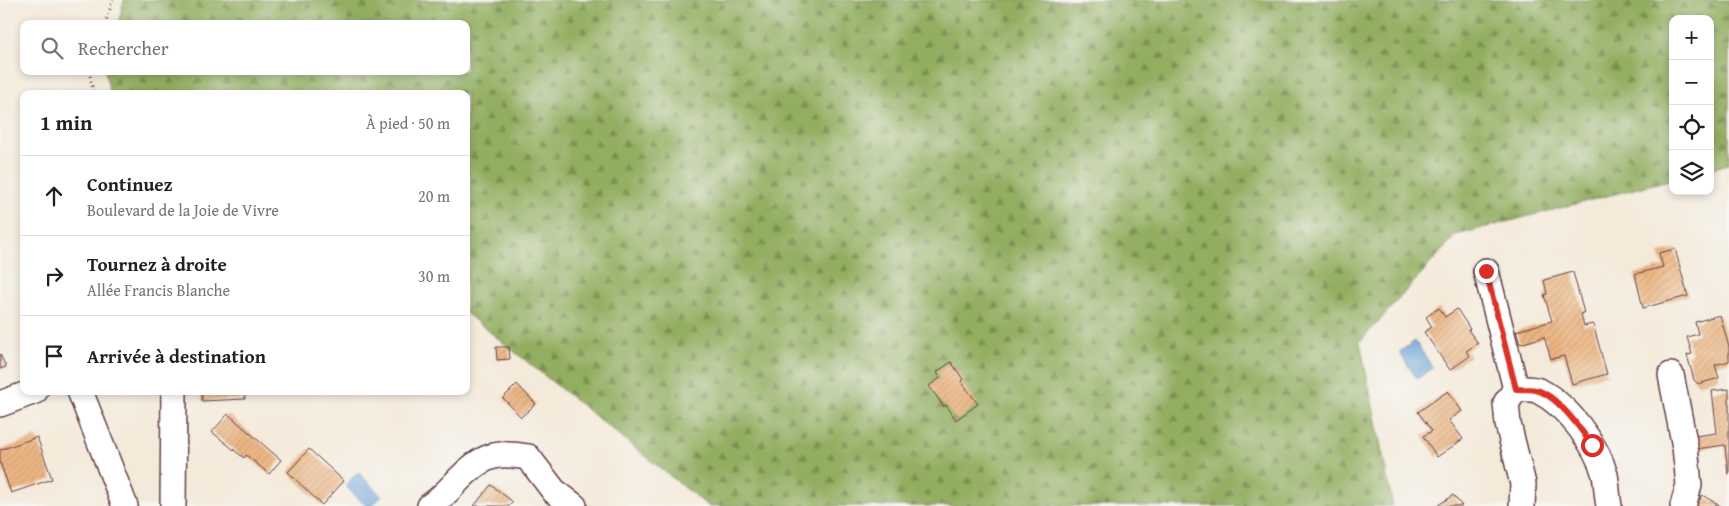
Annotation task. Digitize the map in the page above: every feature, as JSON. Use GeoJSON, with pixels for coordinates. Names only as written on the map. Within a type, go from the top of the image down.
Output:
{"type":"FeatureCollection","features":[{"type":"Feature","properties":{"kind":"street"},"geometry":{"type":"LineString","coordinates":[[1486,271],[1516,389],[1506,403],[1508,424],[1523,484],[1522,506]]}},
{"type":"Feature","properties":{"kind":"street"},"geometry":{"type":"LineString","coordinates":[[1671,376],[1686,447],[1689,485],[1683,506]]}},
{"type":"Feature","properties":{"kind":"street"},"geometry":{"type":"LineString","coordinates":[[1516,389],[1538,390],[1557,402],[1576,423],[1592,445],[1605,474],[1608,506]]}},
{"type":"Feature","properties":{"kind":"street"},"geometry":{"type":"LineString","coordinates":[[0,404],[24,395]]}},
{"type":"Feature","properties":{"kind":"street"},"geometry":{"type":"LineString","coordinates":[[81,395],[116,504]]}},
{"type":"Feature","properties":{"kind":"street"},"geometry":{"type":"LineString","coordinates":[[173,506],[174,395]]}},
{"type":"Feature","properties":{"kind":"street"},"geometry":{"type":"LineString","coordinates":[[430,506],[476,463],[500,454],[528,457],[554,491],[574,506]]}},
{"type":"Feature","properties":{"kind":"path"},"geometry":{"type":"LineString","coordinates":[[106,20],[114,0]]}},
{"type":"Feature","properties":{"kind":"path"},"geometry":{"type":"LineString","coordinates":[[90,75],[93,90]]}},
{"type":"Feature","properties":{"kind":"green space"},"geometry":{"type":"Polygon","coordinates":[[[124,0],[1729,0],[1729,164],[1714,168],[1714,15],[1669,15],[1669,180],[1456,235],[1360,342],[1393,506],[708,506],[470,316],[470,90],[109,90],[106,75],[470,75],[470,20],[119,20],[124,0]]]}},
{"type":"Feature","properties":{"kind":"water"},"geometry":{"type":"Polygon","coordinates":[[[1415,341],[1433,368],[1417,379],[1399,352],[1415,341]]]}},
{"type":"Feature","properties":{"kind":"water"},"geometry":{"type":"Polygon","coordinates":[[[358,472],[382,496],[372,506],[366,506],[345,486],[358,472]]]}},
{"type":"Feature","properties":{"kind":"building"},"geometry":{"type":"Polygon","coordinates":[[[1675,249],[1688,296],[1643,308],[1635,274],[1663,267],[1659,253],[1675,249]]]}},
{"type":"Feature","properties":{"kind":"building"},"geometry":{"type":"Polygon","coordinates":[[[1573,272],[1584,313],[1581,314],[1584,326],[1593,324],[1607,374],[1572,384],[1564,356],[1551,359],[1544,337],[1520,344],[1516,331],[1552,321],[1544,295],[1547,294],[1544,280],[1573,272]]]}},
{"type":"Feature","properties":{"kind":"building"},"geometry":{"type":"Polygon","coordinates":[[[1439,308],[1445,317],[1457,309],[1470,329],[1468,330],[1478,343],[1466,351],[1470,356],[1450,370],[1424,332],[1432,327],[1426,317],[1439,308]]]}},
{"type":"Feature","properties":{"kind":"building"},"geometry":{"type":"Polygon","coordinates":[[[1720,315],[1729,347],[1729,361],[1715,365],[1719,378],[1698,384],[1694,380],[1687,355],[1692,354],[1687,337],[1698,334],[1695,322],[1720,315]]]}},
{"type":"Feature","properties":{"kind":"building"},"geometry":{"type":"Polygon","coordinates":[[[496,347],[509,347],[510,359],[497,360],[496,347]]]}},
{"type":"Feature","properties":{"kind":"building"},"geometry":{"type":"Polygon","coordinates":[[[0,354],[6,367],[0,369],[0,354]]]}},
{"type":"Feature","properties":{"kind":"building"},"geometry":{"type":"Polygon","coordinates":[[[951,362],[963,379],[961,381],[978,404],[956,420],[929,386],[940,378],[937,372],[951,362]]]}},
{"type":"Feature","properties":{"kind":"building"},"geometry":{"type":"Polygon","coordinates":[[[517,384],[536,404],[521,417],[503,398],[517,384]]]}},
{"type":"Feature","properties":{"kind":"building"},"geometry":{"type":"Polygon","coordinates":[[[1729,389],[1728,474],[1725,445],[1696,449],[1695,436],[1717,433],[1712,391],[1729,389]]]}},
{"type":"Feature","properties":{"kind":"building"},"geometry":{"type":"Polygon","coordinates":[[[1448,391],[1462,411],[1449,420],[1463,439],[1437,457],[1423,436],[1432,431],[1418,412],[1448,391]]]}},
{"type":"Feature","properties":{"kind":"building"},"geometry":{"type":"Polygon","coordinates":[[[202,395],[245,395],[245,399],[202,401],[202,395]]]}},
{"type":"Feature","properties":{"kind":"building"},"geometry":{"type":"Polygon","coordinates":[[[228,414],[281,460],[269,474],[246,455],[244,458],[212,432],[228,414]]]}},
{"type":"Feature","properties":{"kind":"building"},"geometry":{"type":"Polygon","coordinates":[[[37,437],[52,479],[11,493],[0,462],[0,450],[37,437]]]}},
{"type":"Feature","properties":{"kind":"building"},"geometry":{"type":"Polygon","coordinates":[[[309,449],[344,481],[322,505],[288,472],[309,449]]]}},
{"type":"Feature","properties":{"kind":"building"},"geometry":{"type":"Polygon","coordinates":[[[491,485],[513,502],[509,506],[474,506],[491,485]]]}},
{"type":"Feature","properties":{"kind":"building"},"geometry":{"type":"Polygon","coordinates":[[[1453,495],[1462,506],[1437,506],[1453,495]]]}},
{"type":"Feature","properties":{"kind":"building"},"geometry":{"type":"Polygon","coordinates":[[[1702,495],[1721,506],[1696,506],[1702,495]]]}},
{"type":"Feature","properties":{"kind":"route"},"geometry":{"type":"LineString","coordinates":[[1486,271],[1516,389],[1538,390],[1557,402],[1592,445]]}}]}
